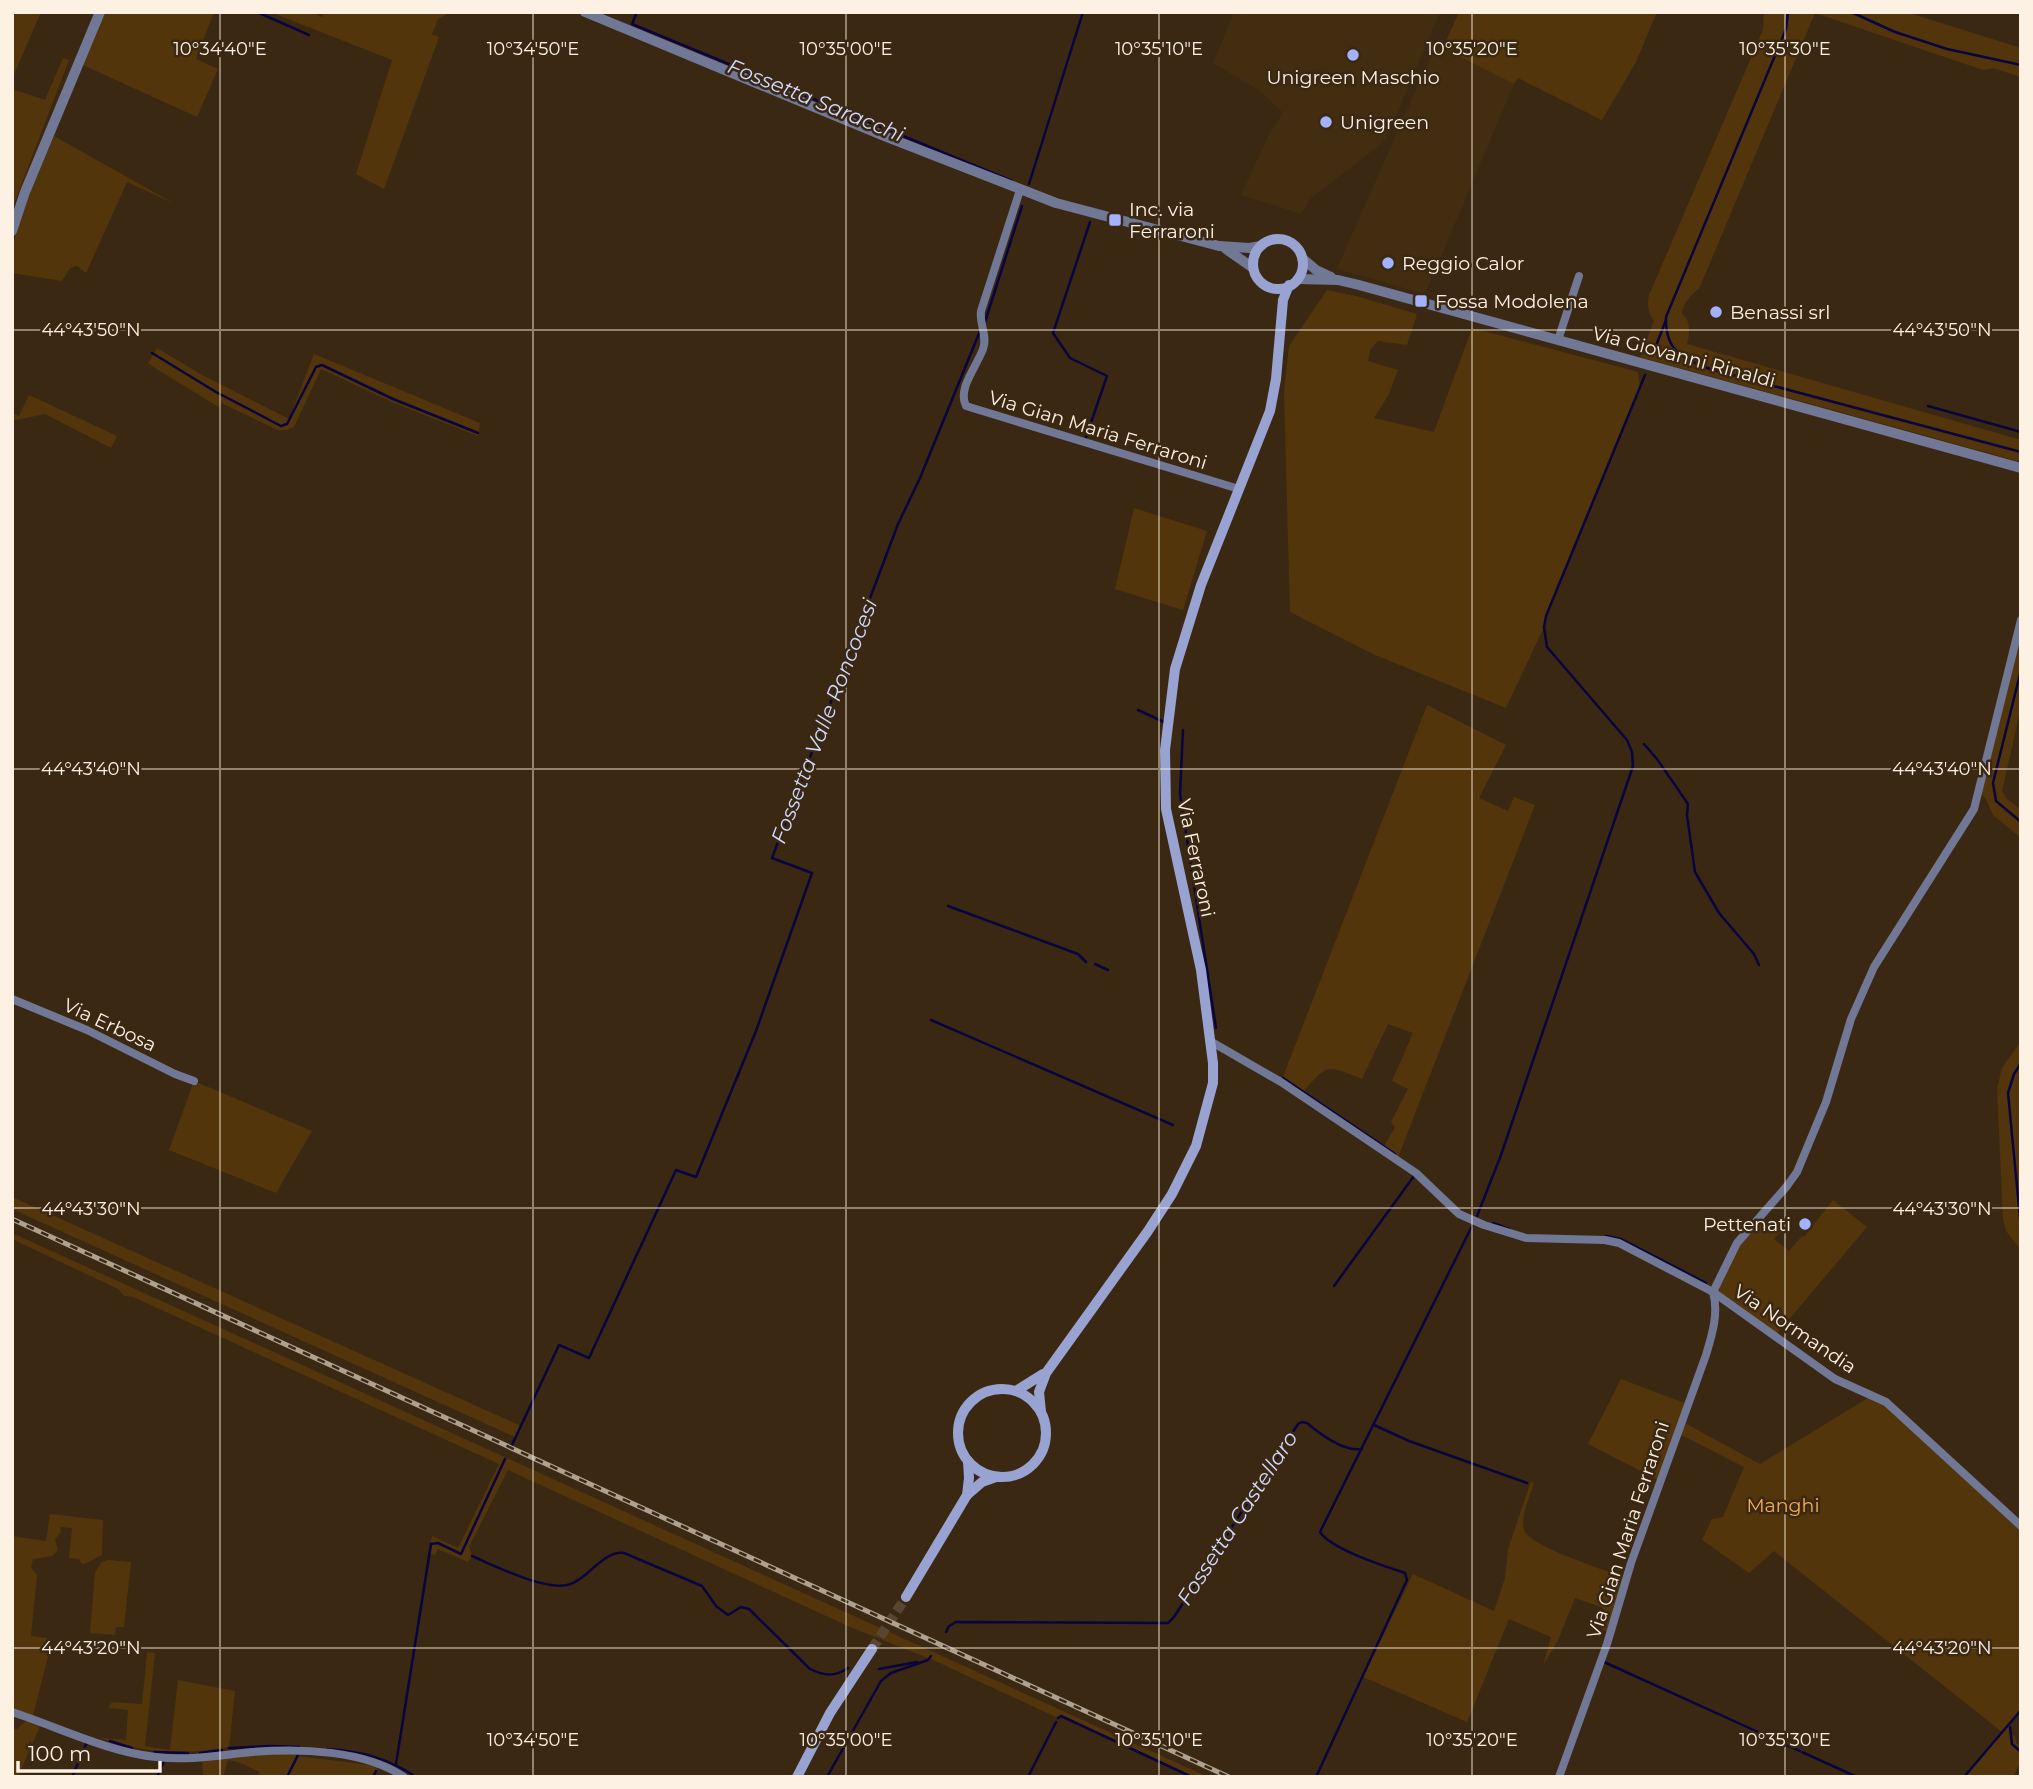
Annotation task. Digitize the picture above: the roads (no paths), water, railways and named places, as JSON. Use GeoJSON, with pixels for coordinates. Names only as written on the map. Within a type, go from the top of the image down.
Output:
{"type":"FeatureCollection","features":[{"type":"Feature","properties":{"kind":"main road"},"geometry":{"type":"LineString","coordinates":[[1270,240],[1284,240],[1298,248],[1302,258],[1303,264],[1294,282],[1276,289],[1265,285],[1256,276],[1256,252],[1270,240]]}},
{"type":"Feature","properties":{"kind":"main road","name":"Via Ferraroni"},"geometry":{"type":"LineString","coordinates":[[1041,1412],[1039,1392],[1046,1373],[1172,1194],[1196,1146],[1213,1083],[1210,1041],[1194,931],[1166,809],[1164,772],[1175,669],[1201,585],[1270,411],[1276,379],[1283,300],[1294,282]]}},
{"type":"Feature","properties":{"kind":"main road","name":"Via Ferraroni"},"geometry":{"type":"LineString","coordinates":[[1265,285],[1275,300],[1280,320]]}},
{"type":"Feature","properties":{"kind":"main road","name":"Via Ferraroni"},"geometry":{"type":"LineString","coordinates":[[1016,1391],[1046,1373]]}},
{"type":"Feature","properties":{"kind":"main road"},"geometry":{"type":"LineString","coordinates":[[906,1597],[967,1495],[982,1482],[1020,1473],[1038,1458],[1046,1435],[1041,1412],[1030,1399],[1016,1391],[992,1390],[977,1397],[966,1408],[959,1423],[958,1439],[968,1461],[967,1495]]}},
{"type":"Feature","properties":{"kind":"main road"},"geometry":{"type":"LineString","coordinates":[[968,1461],[981,1471],[996,1477]]}},
{"type":"Feature","properties":{"kind":"main road"},"geometry":{"type":"LineString","coordinates":[[797,1777],[830,1713],[872,1649]]}},
{"type":"Feature","properties":{"kind":"street"},"geometry":{"type":"LineString","coordinates":[[12,231],[25,192],[100,12]]}},
{"type":"Feature","properties":{"kind":"street"},"geometry":{"type":"LineString","coordinates":[[585,12],[1020,190],[1070,207],[1219,246],[1254,268]]}},
{"type":"Feature","properties":{"kind":"street","name":"Via Gian Maria Ferraroni"},"geometry":{"type":"LineString","coordinates":[[1020,190],[980,317],[984,332],[983,350],[964,391],[963,401],[968,408],[1239,489]]}},
{"type":"Feature","properties":{"kind":"street"},"geometry":{"type":"LineString","coordinates":[[1219,246],[1261,246]]}},
{"type":"Feature","properties":{"kind":"street","name":"Via Giovanni Rinaldi"},"geometry":{"type":"LineString","coordinates":[[1302,258],[1316,270],[1338,280],[2021,468]]}},
{"type":"Feature","properties":{"kind":"street"},"geometry":{"type":"LineString","coordinates":[[1558,340],[1579,276]]}},
{"type":"Feature","properties":{"kind":"street","name":"Via Giovanni Rinaldi"},"geometry":{"type":"LineString","coordinates":[[1294,282],[1338,280]]}},
{"type":"Feature","properties":{"kind":"street","name":"Via Gian Maria Ferraroni"},"geometry":{"type":"LineString","coordinates":[[1559,1777],[1607,1644],[1631,1563],[1706,1355],[1714,1325],[1713,1292],[1737,1243],[1797,1172],[1826,1102],[1851,1019],[1872,973],[1892,936],[1974,809],[2021,620]]}},
{"type":"Feature","properties":{"kind":"street","name":"Via Erbosa"},"geometry":{"type":"LineString","coordinates":[[12,999],[87,1030],[194,1081]]}},
{"type":"Feature","properties":{"kind":"street"},"geometry":{"type":"LineString","coordinates":[[1210,1041],[1281,1083],[1416,1173],[1455,1211],[1476,1221],[1535,1239],[1615,1241],[1713,1292]]}},
{"type":"Feature","properties":{"kind":"street","name":"Via Normandia"},"geometry":{"type":"LineString","coordinates":[[1713,1292],[1835,1379],[1886,1402],[2021,1526]]}},
{"type":"Feature","properties":{"kind":"street"},"geometry":{"type":"LineString","coordinates":[[12,1712],[135,1755],[178,1759],[263,1751],[314,1753],[370,1760],[389,1767],[404,1777]]}},
{"type":"Feature","properties":{"kind":"waterway"},"geometry":{"type":"LineString","coordinates":[[257,12],[309,35]]}},
{"type":"Feature","properties":{"kind":"waterway","name":"Fossetta Saracchi"},"geometry":{"type":"LineString","coordinates":[[637,12],[632,24],[1012,181]]}},
{"type":"Feature","properties":{"kind":"waterway","name":"Fossetta Valle Roncocesi"},"geometry":{"type":"LineString","coordinates":[[1029,184],[1083,12]]}},
{"type":"Feature","properties":{"kind":"waterway"},"geometry":{"type":"LineString","coordinates":[[1788,12],[1786,29],[1666,317],[1666,329],[1672,345],[1684,357],[1710,369],[2021,452]]}},
{"type":"Feature","properties":{"kind":"waterway"},"geometry":{"type":"LineString","coordinates":[[1851,12],[1895,32],[1947,49],[2021,65]]}},
{"type":"Feature","properties":{"kind":"waterway","name":"Fossetta Valle Roncocesi"},"geometry":{"type":"LineString","coordinates":[[985,322],[1022,206]]}},
{"type":"Feature","properties":{"kind":"waterway"},"geometry":{"type":"LineString","coordinates":[[1086,437],[1107,376],[1070,358],[1053,333],[1090,222]]}},
{"type":"Feature","properties":{"kind":"waterway"},"geometry":{"type":"LineString","coordinates":[[1652,356],[1666,320]]}},
{"type":"Feature","properties":{"kind":"waterway","name":"Fossetta Valle Roncocesi"},"geometry":{"type":"LineString","coordinates":[[511,1447],[559,1345],[589,1358],[676,1170],[696,1177],[756,1031],[812,873],[772,858],[898,524],[920,478],[980,331]]}},
{"type":"Feature","properties":{"kind":"waterway"},"geometry":{"type":"LineString","coordinates":[[152,353],[216,392],[281,426],[287,424],[316,367],[322,365],[393,399],[478,433]]}},
{"type":"Feature","properties":{"kind":"waterway"},"geometry":{"type":"LineString","coordinates":[[1477,1216],[1501,1155],[1633,766],[1632,752],[1627,740],[1547,647],[1544,627],[1546,616],[1645,375]]}},
{"type":"Feature","properties":{"kind":"waterway"},"geometry":{"type":"LineString","coordinates":[[1928,406],[2021,432]]}},
{"type":"Feature","properties":{"kind":"waterway"},"geometry":{"type":"LineString","coordinates":[[2021,670],[1993,783],[1996,801],[2021,822]]}},
{"type":"Feature","properties":{"kind":"waterway"},"geometry":{"type":"LineString","coordinates":[[1138,710],[1164,722]]}},
{"type":"Feature","properties":{"kind":"waterway"},"geometry":{"type":"LineString","coordinates":[[1183,730],[1180,794],[1216,1028]]}},
{"type":"Feature","properties":{"kind":"waterway"},"geometry":{"type":"LineString","coordinates":[[1644,744],[1688,804],[1687,815],[1695,872],[1719,913],[1754,954],[1759,965]]}},
{"type":"Feature","properties":{"kind":"waterway"},"geometry":{"type":"LineString","coordinates":[[948,906],[1078,954],[1086,962]]}},
{"type":"Feature","properties":{"kind":"waterway"},"geometry":{"type":"LineString","coordinates":[[1095,964],[1108,970]]}},
{"type":"Feature","properties":{"kind":"waterway"},"geometry":{"type":"LineString","coordinates":[[931,1020],[1173,1125]]}},
{"type":"Feature","properties":{"kind":"waterway"},"geometry":{"type":"LineString","coordinates":[[2021,1063],[2008,1093],[2021,1228]]}},
{"type":"Feature","properties":{"kind":"waterway"},"geometry":{"type":"LineString","coordinates":[[1283,1078],[1395,1154]]}},
{"type":"Feature","properties":{"kind":"waterway"},"geometry":{"type":"LineString","coordinates":[[1334,1286],[1414,1176]]}},
{"type":"Feature","properties":{"kind":"waterway"},"geometry":{"type":"LineString","coordinates":[[1493,1223],[1509,1229]]}},
{"type":"Feature","properties":{"kind":"waterway"},"geometry":{"type":"LineString","coordinates":[[1316,1777],[1407,1580],[1405,1573],[1346,1551],[1320,1532],[1472,1226]]}},
{"type":"Feature","properties":{"kind":"waterway"},"geometry":{"type":"LineString","coordinates":[[1606,1236],[1621,1239],[1706,1283]]}},
{"type":"Feature","properties":{"kind":"waterway","name":"Fossetta Castellaro"},"geometry":{"type":"LineString","coordinates":[[946,1632],[949,1626],[956,1622],[1168,1623],[1298,1424],[1307,1423],[1340,1445],[1362,1449]]}},
{"type":"Feature","properties":{"kind":"waterway"},"geometry":{"type":"LineString","coordinates":[[1374,1425],[1409,1441],[1527,1483]]}},
{"type":"Feature","properties":{"kind":"waterway","name":"Fossetta Valle Roncocesi"},"geometry":{"type":"LineString","coordinates":[[396,1764],[431,1544],[438,1543],[461,1554],[505,1459]]}},
{"type":"Feature","properties":{"kind":"waterway"},"geometry":{"type":"LineString","coordinates":[[472,1556],[519,1576],[557,1586],[575,1582],[602,1560],[616,1553],[624,1553],[702,1586],[716,1606],[728,1615],[741,1607],[749,1609],[810,1669],[829,1674],[848,1668]]}},
{"type":"Feature","properties":{"kind":"waterway","name":"Fossetta Castellaro"},"geometry":{"type":"LineString","coordinates":[[827,1777],[881,1681],[891,1673],[928,1660],[931,1656]]}},
{"type":"Feature","properties":{"kind":"waterway"},"geometry":{"type":"LineString","coordinates":[[879,1669],[917,1662]]}},
{"type":"Feature","properties":{"kind":"waterway"},"geometry":{"type":"LineString","coordinates":[[1604,1662],[1857,1777]]}},
{"type":"Feature","properties":{"kind":"waterway"},"geometry":{"type":"LineString","coordinates":[[1964,1777],[2021,1710]]}},
{"type":"Feature","properties":{"kind":"waterway"},"geometry":{"type":"LineString","coordinates":[[1058,1718],[1061,1716],[1192,1777]]}},
{"type":"Feature","properties":{"kind":"waterway"},"geometry":{"type":"LineString","coordinates":[[1028,1777],[1056,1722]]}},
{"type":"Feature","properties":{"kind":"waterway"},"geometry":{"type":"LineString","coordinates":[[2010,1727],[2012,1744],[2021,1752]]}},
{"type":"Feature","properties":{"kind":"waterway"},"geometry":{"type":"LineString","coordinates":[[110,1741],[132,1748]]}},
{"type":"Feature","properties":{"kind":"waterway"},"geometry":{"type":"LineString","coordinates":[[72,1777],[87,1742]]}},
{"type":"Feature","properties":{"kind":"waterway"},"geometry":{"type":"LineString","coordinates":[[229,1748],[299,1747]]}},
{"type":"Feature","properties":{"kind":"waterway"},"geometry":{"type":"LineString","coordinates":[[327,1749],[373,1757],[416,1777]]}},
{"type":"Feature","properties":{"kind":"waterway"},"geometry":{"type":"LineString","coordinates":[[200,1753],[222,1750]]}},
{"type":"Feature","properties":{"kind":"waterway"},"geometry":{"type":"LineString","coordinates":[[154,1752],[188,1753]]}},
{"type":"Feature","properties":{"kind":"waterway"},"geometry":{"type":"LineString","coordinates":[[287,1777],[298,1755]]}},
{"type":"Feature","properties":{"kind":"waterway"},"geometry":{"type":"LineString","coordinates":[[157,1777],[164,1761]]}},
{"type":"Feature","properties":{"kind":"waterway"},"geometry":{"type":"LineString","coordinates":[[373,1777],[376,1771]]}},
{"type":"Feature","properties":{"kind":"tunnel"},"geometry":{"type":"LineString","coordinates":[[872,1649],[906,1597]]}},
{"type":"Feature","properties":{"kind":"railway"},"geometry":{"type":"LineString","coordinates":[[12,1219],[1229,1777]]}},
{"type":"Feature","properties":{"kind":"place","name":"Unigreen Maschio"},"geometry":{"type":"Point","coordinates":[1353,55]}},
{"type":"Feature","properties":{"kind":"place","name":"Unigreen"},"geometry":{"type":"Point","coordinates":[1326,122]}},
{"type":"Feature","properties":{"kind":"place","name":"Inc. via Ferraroni"},"geometry":{"type":"Point","coordinates":[1115,220]}},
{"type":"Feature","properties":{"kind":"place","name":"Reggio Calor"},"geometry":{"type":"Point","coordinates":[1388,263]}},
{"type":"Feature","properties":{"kind":"place","name":"Fossa Modolena"},"geometry":{"type":"Point","coordinates":[1421,301]}},
{"type":"Feature","properties":{"kind":"place","name":"Benassi srl"},"geometry":{"type":"Point","coordinates":[1716,312]}},
{"type":"Feature","properties":{"kind":"place","name":"Pettenati"},"geometry":{"type":"Point","coordinates":[1805,1224]}},
{"type":"Feature","properties":{"kind":"park label","name":"Manghi"},"geometry":{"type":"Point","coordinates":[1783,1505]}}]}
